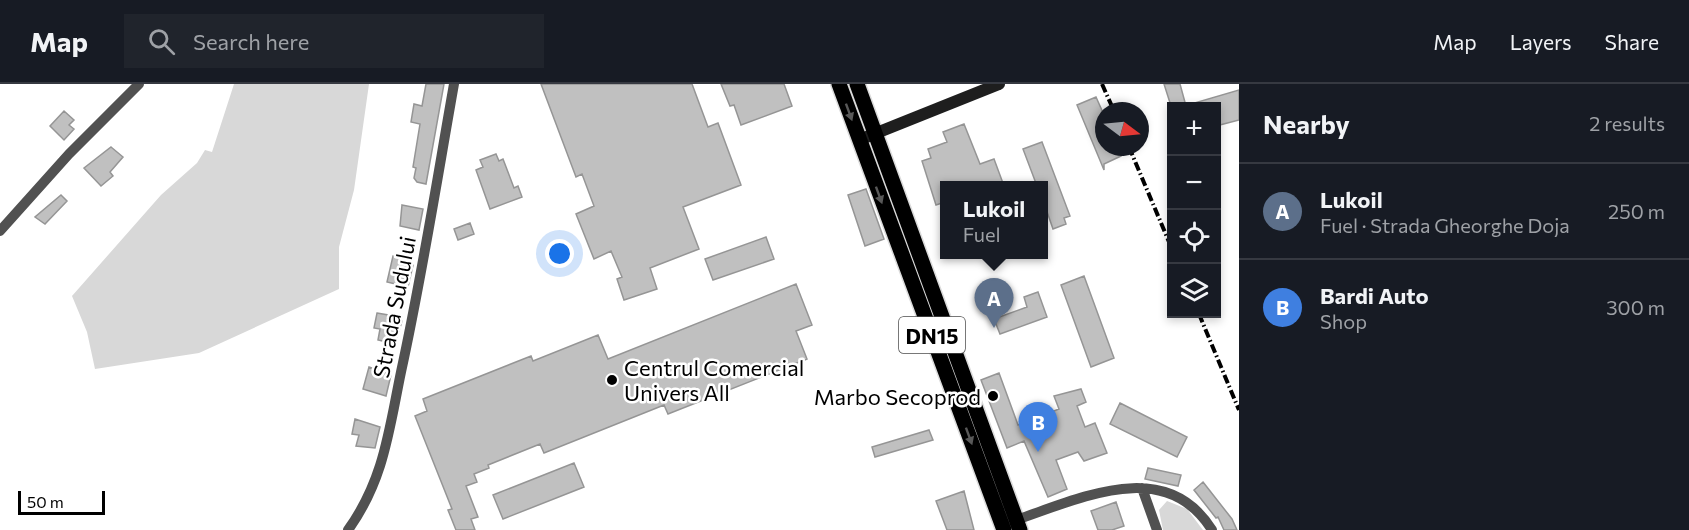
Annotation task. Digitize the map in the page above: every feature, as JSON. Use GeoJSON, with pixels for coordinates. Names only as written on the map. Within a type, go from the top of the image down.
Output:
{"type":"FeatureCollection","features":[{"type":"Feature","properties":{"kind":"main road","name":"DN15"},"geometry":{"type":"LineString","coordinates":[[839,84],[1004,530]]}},
{"type":"Feature","properties":{"kind":"main road","name":"DN15"},"geometry":{"type":"LineString","coordinates":[[857,84],[1018,525]]}},
{"type":"Feature","properties":{"kind":"main road"},"geometry":{"type":"LineString","coordinates":[[859,140],[974,89],[999,84]]}},
{"type":"Feature","properties":{"kind":"street"},"geometry":{"type":"LineString","coordinates":[[0,231],[69,154],[139,84]]}},
{"type":"Feature","properties":{"kind":"street","name":"Strada Sudului"},"geometry":{"type":"LineString","coordinates":[[348,530],[372,494],[384,453],[411,325],[454,84]]}},
{"type":"Feature","properties":{"kind":"street"},"geometry":{"type":"LineString","coordinates":[[1018,525],[1100,492],[1120,488],[1142,488],[1179,496],[1193,506],[1212,530]]}},
{"type":"Feature","properties":{"kind":"street"},"geometry":{"type":"LineString","coordinates":[[1142,488],[1157,530]]}},
{"type":"Feature","properties":{"kind":"shaded area"},"geometry":{"type":"Polygon","coordinates":[[[234,84],[369,84],[354,190],[339,247],[339,289],[199,353],[95,369],[87,332],[72,296],[161,195],[197,163],[205,150],[212,152],[234,84]]]}},
{"type":"Feature","properties":{"kind":"shaded area"},"geometry":{"type":"Polygon","coordinates":[[[1167,501],[1187,509],[1203,530],[1163,530],[1159,510],[1167,501]]]}},
{"type":"Feature","properties":{"kind":"building"},"geometry":{"type":"Polygon","coordinates":[[[426,84],[444,84],[426,184],[417,182],[414,178],[416,168],[413,167],[420,124],[411,122],[414,104],[422,106],[426,84]]]}},
{"type":"Feature","properties":{"kind":"building"},"geometry":{"type":"Polygon","coordinates":[[[541,84],[692,84],[708,127],[718,123],[741,185],[683,207],[699,249],[650,268],[657,289],[624,300],[617,279],[622,277],[611,251],[594,259],[576,214],[594,206],[582,174],[576,177],[541,84]]]}},
{"type":"Feature","properties":{"kind":"building"},"geometry":{"type":"Polygon","coordinates":[[[721,84],[784,84],[792,106],[741,125],[734,105],[730,106],[721,84]]]}},
{"type":"Feature","properties":{"kind":"building"},"geometry":{"type":"Polygon","coordinates":[[[1164,84],[1180,84],[1185,102],[1170,102],[1164,84]]]}},
{"type":"Feature","properties":{"kind":"building"},"geometry":{"type":"Polygon","coordinates":[[[1239,90],[1239,120],[1221,125],[1221,102],[1198,102],[1239,90]]]}},
{"type":"Feature","properties":{"kind":"building"},"geometry":{"type":"Polygon","coordinates":[[[1096,97],[1098,102],[1095,102],[1095,148],[1077,105],[1096,97]]]}},
{"type":"Feature","properties":{"kind":"building"},"geometry":{"type":"Polygon","coordinates":[[[64,111],[74,120],[69,125],[74,129],[64,140],[50,126],[64,111]]]}},
{"type":"Feature","properties":{"kind":"building"},"geometry":{"type":"Polygon","coordinates":[[[964,124],[980,164],[994,159],[1002,181],[940,181],[940,204],[936,205],[922,161],[931,158],[928,149],[947,142],[943,132],[964,124]]]}},
{"type":"Feature","properties":{"kind":"building"},"geometry":{"type":"Polygon","coordinates":[[[1042,142],[1070,216],[1064,218],[1066,224],[1053,229],[1048,215],[1048,181],[1035,181],[1023,149],[1042,142]]]}},
{"type":"Feature","properties":{"kind":"building"},"geometry":{"type":"Polygon","coordinates":[[[111,147],[123,157],[110,172],[113,176],[101,186],[84,168],[111,147]]]}},
{"type":"Feature","properties":{"kind":"building"},"geometry":{"type":"Polygon","coordinates":[[[496,154],[499,161],[503,159],[514,188],[518,186],[522,197],[490,209],[476,170],[483,167],[480,160],[496,154]]]}},
{"type":"Feature","properties":{"kind":"building"},"geometry":{"type":"Polygon","coordinates":[[[1098,156],[1121,156],[1104,164],[1104,170],[1098,156]]]}},
{"type":"Feature","properties":{"kind":"building"},"geometry":{"type":"Polygon","coordinates":[[[866,189],[884,239],[865,246],[848,195],[866,189]]]}},
{"type":"Feature","properties":{"kind":"building"},"geometry":{"type":"Polygon","coordinates":[[[61,195],[67,201],[45,224],[35,217],[61,195]]]}},
{"type":"Feature","properties":{"kind":"building"},"geometry":{"type":"Polygon","coordinates":[[[402,205],[423,209],[419,230],[400,226],[402,205]]]}},
{"type":"Feature","properties":{"kind":"building"},"geometry":{"type":"Polygon","coordinates":[[[470,223],[474,234],[458,240],[454,229],[470,223]]]}},
{"type":"Feature","properties":{"kind":"building"},"geometry":{"type":"Polygon","coordinates":[[[766,237],[774,259],[713,280],[705,259],[766,237]]]}},
{"type":"Feature","properties":{"kind":"building"},"geometry":{"type":"Polygon","coordinates":[[[393,256],[405,258],[404,263],[413,265],[408,287],[387,282],[393,256]]]}},
{"type":"Feature","properties":{"kind":"building"},"geometry":{"type":"Polygon","coordinates":[[[1084,276],[1114,358],[1091,367],[1061,285],[1084,276]]]}},
{"type":"Feature","properties":{"kind":"building","name":"Centrul Comercial Univers All"},"geometry":{"type":"Polygon","coordinates":[[[796,284],[812,325],[796,331],[807,359],[668,414],[664,405],[544,453],[540,444],[488,465],[489,468],[474,474],[477,482],[466,486],[478,517],[471,519],[475,530],[456,530],[448,510],[452,509],[415,416],[427,411],[423,399],[531,356],[533,361],[598,335],[608,359],[796,284]]]}},
{"type":"Feature","properties":{"kind":"building"},"geometry":{"type":"Polygon","coordinates":[[[1038,292],[1047,317],[1000,334],[994,319],[1027,307],[1024,297],[1038,292]]]}},
{"type":"Feature","properties":{"kind":"building"},"geometry":{"type":"Polygon","coordinates":[[[377,313],[394,316],[394,319],[402,321],[395,344],[378,340],[380,329],[374,328],[377,313]]]}},
{"type":"Feature","properties":{"kind":"building"},"geometry":{"type":"Polygon","coordinates":[[[369,367],[391,375],[386,396],[363,389],[369,367]]]}},
{"type":"Feature","properties":{"kind":"building"},"geometry":{"type":"Polygon","coordinates":[[[999,373],[1018,425],[1059,409],[1054,396],[1081,389],[1086,402],[1077,406],[1085,427],[1095,423],[1107,453],[1084,461],[1078,452],[1056,460],[1067,489],[1048,497],[1024,441],[1007,448],[981,380],[999,373]]]}},
{"type":"Feature","properties":{"kind":"building"},"geometry":{"type":"Polygon","coordinates":[[[1120,403],[1187,437],[1177,457],[1110,424],[1120,403]]]}},
{"type":"Feature","properties":{"kind":"building"},"geometry":{"type":"Polygon","coordinates":[[[355,419],[380,427],[375,448],[356,446],[359,435],[352,434],[355,419]]]}},
{"type":"Feature","properties":{"kind":"building"},"geometry":{"type":"Polygon","coordinates":[[[929,430],[933,440],[875,457],[872,447],[929,430]]]}},
{"type":"Feature","properties":{"kind":"building"},"geometry":{"type":"Polygon","coordinates":[[[574,463],[584,487],[503,519],[493,495],[574,463]]]}},
{"type":"Feature","properties":{"kind":"building"},"geometry":{"type":"Polygon","coordinates":[[[1148,468],[1181,475],[1178,486],[1145,479],[1148,468]]]}},
{"type":"Feature","properties":{"kind":"building"},"geometry":{"type":"Polygon","coordinates":[[[1203,482],[1232,519],[1237,530],[1224,530],[1218,517],[1216,518],[1194,490],[1203,482]]]}},
{"type":"Feature","properties":{"kind":"building"},"geometry":{"type":"Polygon","coordinates":[[[964,491],[974,530],[947,530],[936,501],[964,491]]]}},
{"type":"Feature","properties":{"kind":"building"},"geometry":{"type":"Polygon","coordinates":[[[1116,502],[1124,526],[1112,530],[1098,530],[1091,511],[1116,502]]]}},
{"type":"Feature","properties":{"kind":"railway"},"geometry":{"type":"LineString","coordinates":[[1102,84],[1110,102]]}},
{"type":"Feature","properties":{"kind":"railway"},"geometry":{"type":"LineString","coordinates":[[1133,156],[1167,237]]}},
{"type":"Feature","properties":{"kind":"railway"},"geometry":{"type":"LineString","coordinates":[[1201,318],[1239,410]]}},
{"type":"Feature","properties":{"kind":"place","name":"Lukoil"},"geometry":{"type":"Point","coordinates":[994,328]}},
{"type":"Feature","properties":{"kind":"place","name":"Centrul Comercial Univers All"},"geometry":{"type":"Point","coordinates":[612,380]}},
{"type":"Feature","properties":{"kind":"place","name":"Marbo Secoprod"},"geometry":{"type":"Point","coordinates":[993,396]}},
{"type":"Feature","properties":{"kind":"place","name":"Bardi Auto"},"geometry":{"type":"Point","coordinates":[1038,452]}}]}
